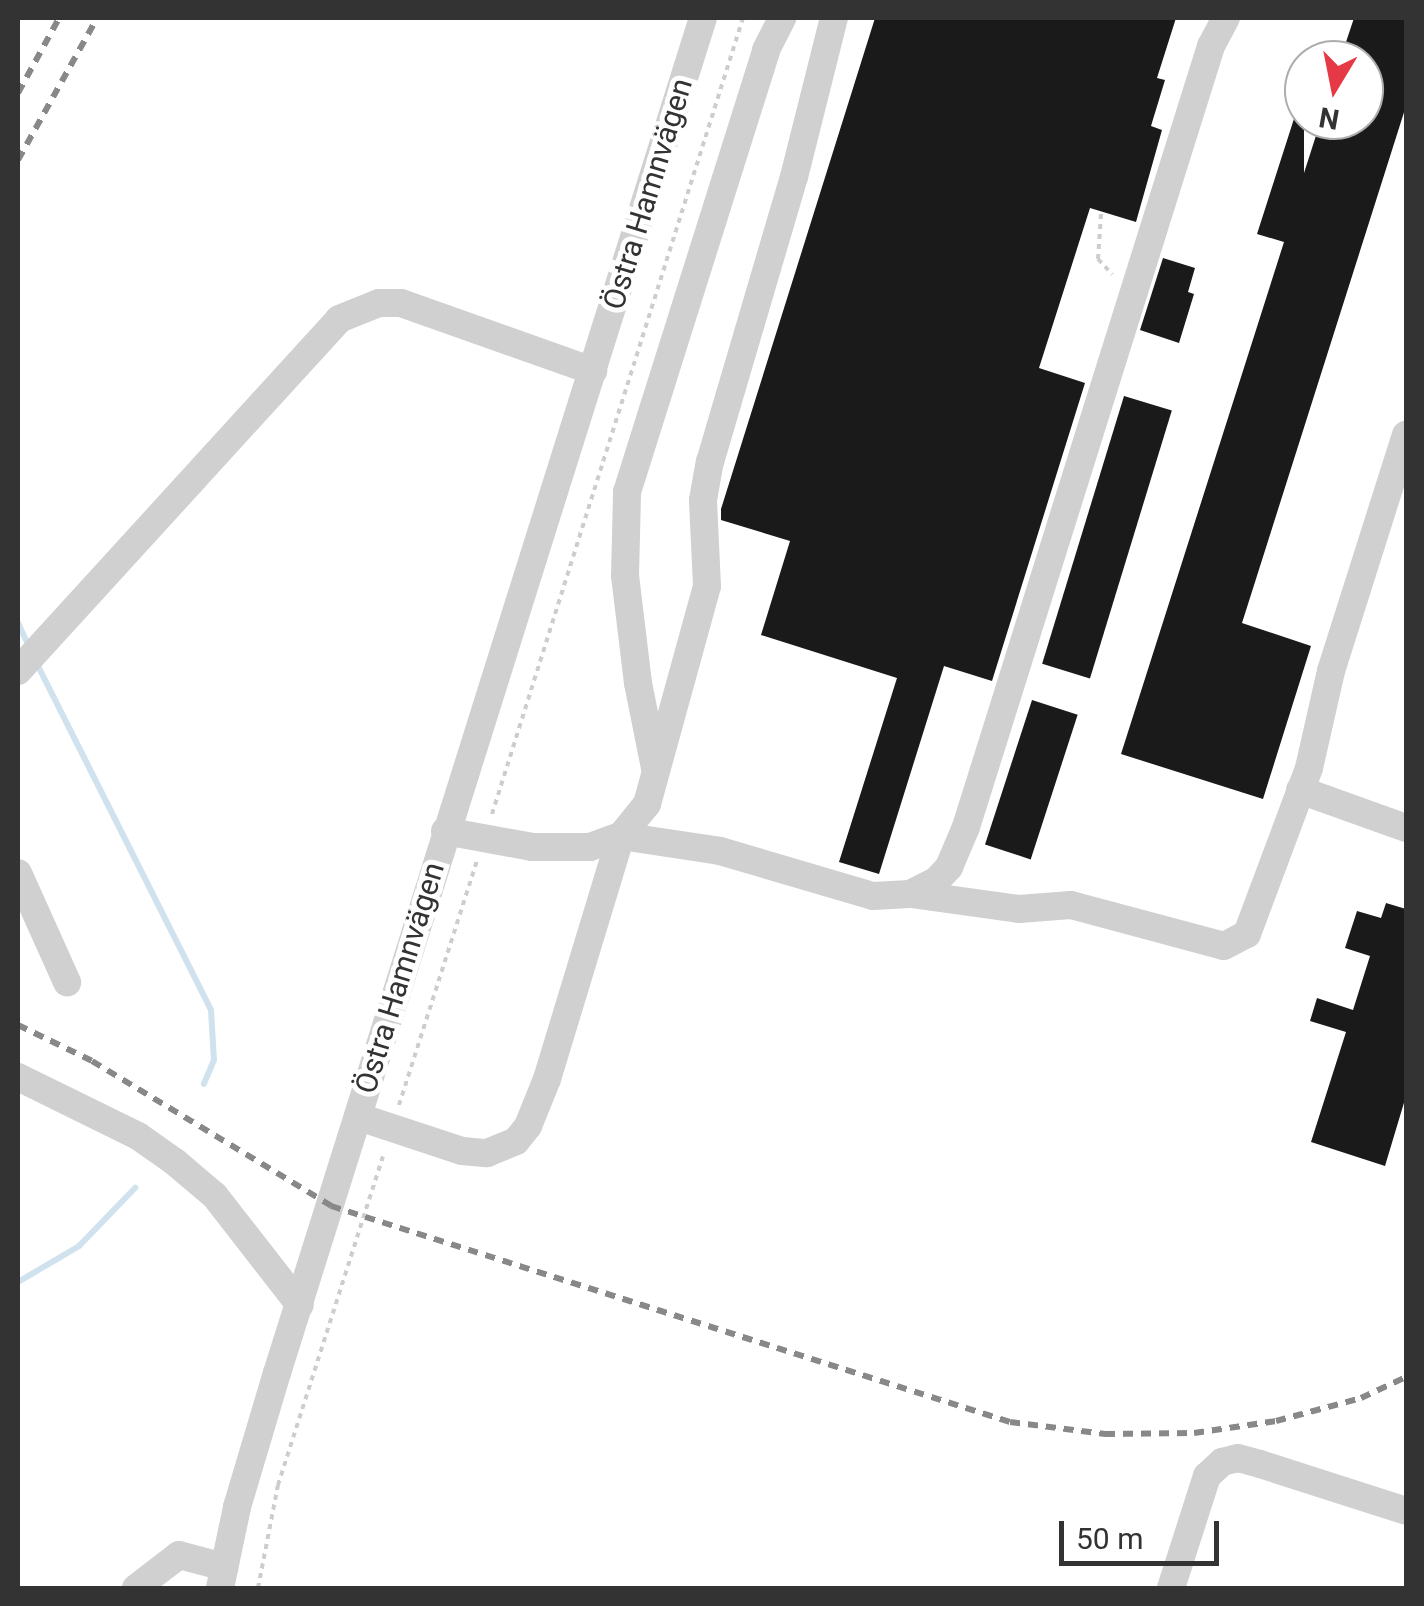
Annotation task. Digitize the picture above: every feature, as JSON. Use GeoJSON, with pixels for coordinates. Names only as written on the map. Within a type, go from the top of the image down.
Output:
{"type":"FeatureCollection","features":[{"type":"Feature","properties":{"kind":"street","name":"Östra Hamnvägen"},"geometry":{"type":"LineString","coordinates":[[222,1578],[300,1305],[445,831],[703,18]]}},
{"type":"Feature","properties":{"kind":"street"},"geometry":{"type":"LineString","coordinates":[[657,775],[630,622],[624,541],[627,492],[766,50],[782,18]]}},
{"type":"Feature","properties":{"kind":"street"},"geometry":{"type":"LineString","coordinates":[[445,831],[564,848],[590,847],[621,836],[640,818],[657,775],[708,586],[703,500],[710,462],[794,177],[834,18]]}},
{"type":"Feature","properties":{"kind":"street"},"geometry":{"type":"LineString","coordinates":[[910,894],[938,880],[949,866],[966,827],[1135,282],[1211,46],[1226,18]]}},
{"type":"Feature","properties":{"kind":"street"},"geometry":{"type":"LineString","coordinates":[[18,671],[339,319],[379,303],[401,304],[593,371]]}},
{"type":"Feature","properties":{"kind":"street"},"geometry":{"type":"LineString","coordinates":[[621,836],[720,850],[873,896],[910,894],[1020,908],[1070,905],[1224,946],[1246,934],[1300,790],[1331,671],[1406,435]]}},
{"type":"Feature","properties":{"kind":"street"},"geometry":{"type":"LineString","coordinates":[[1300,790],[1406,828]]}},
{"type":"Feature","properties":{"kind":"street"},"geometry":{"type":"LineString","coordinates":[[359,1116],[436,1146],[487,1153],[504,1149],[522,1134],[547,1079],[621,836]]}},
{"type":"Feature","properties":{"kind":"street"},"geometry":{"type":"LineString","coordinates":[[18,873],[67,982]]}},
{"type":"Feature","properties":{"kind":"street"},"geometry":{"type":"LineString","coordinates":[[18,1077],[138,1136],[175,1162],[215,1196],[300,1305]]}},
{"type":"Feature","properties":{"kind":"street"},"geometry":{"type":"LineString","coordinates":[[1171,1588],[1207,1476],[1222,1462],[1238,1458],[1406,1511]]}},
{"type":"Feature","properties":{"kind":"street"},"geometry":{"type":"LineString","coordinates":[[136,1588],[179,1556],[222,1578]]}},
{"type":"Feature","properties":{"kind":"path"},"geometry":{"type":"LineString","coordinates":[[258,1588],[278,1485],[743,18]]}},
{"type":"Feature","properties":{"kind":"path"},"geometry":{"type":"LineString","coordinates":[[1100,214],[1098,259],[1114,275],[1135,282]]}},
{"type":"Feature","properties":{"kind":"building"},"geometry":{"type":"Polygon","coordinates":[[[875,18],[1176,18],[1157,78],[1165,80],[1151,126],[1162,130],[1136,222],[1090,208],[1039,368],[1085,383],[992,681],[944,666],[879,874],[839,862],[897,678],[761,635],[790,541],[721,520],[721,509],[875,18]]]}},
{"type":"Feature","properties":{"kind":"building"},"geometry":{"type":"Polygon","coordinates":[[[1354,18],[1406,18],[1406,106],[1242,623],[1311,646],[1263,799],[1121,754],[1284,242],[1257,234],[1287,140],[1304,140],[1304,173],[1315,140],[1384,140],[1384,40],[1347,40],[1354,18]]]}},
{"type":"Feature","properties":{"kind":"building"},"geometry":{"type":"Polygon","coordinates":[[[1163,258],[1195,268],[1188,292],[1194,294],[1179,343],[1140,330],[1163,258]]]}},
{"type":"Feature","properties":{"kind":"building"},"geometry":{"type":"Polygon","coordinates":[[[1124,396],[1172,411],[1090,678],[1042,664],[1124,396]]]}},
{"type":"Feature","properties":{"kind":"building"},"geometry":{"type":"Polygon","coordinates":[[[1032,700],[1078,715],[1031,859],[985,845],[1032,700]]]}},
{"type":"Feature","properties":{"kind":"building"},"geometry":{"type":"Polygon","coordinates":[[[1386,903],[1406,909],[1406,1096],[1385,1166],[1311,1142],[1346,1032],[1310,1021],[1317,998],[1353,1010],[1370,956],[1345,948],[1357,911],[1381,918],[1386,903]]]}},
{"type":"Feature","properties":{"kind":"waterway"},"geometry":{"type":"LineString","coordinates":[[18,623],[30,649]]}},
{"type":"Feature","properties":{"kind":"waterway"},"geometry":{"type":"LineString","coordinates":[[35,660],[211,1010],[214,1060],[204,1084]]}},
{"type":"Feature","properties":{"kind":"waterway"},"geometry":{"type":"LineString","coordinates":[[18,1282],[79,1246],[135,1188]]}},
{"type":"Feature","properties":{"kind":"railway"},"geometry":{"type":"LineString","coordinates":[[18,93],[59,18]]}},
{"type":"Feature","properties":{"kind":"railway"},"geometry":{"type":"LineString","coordinates":[[18,160],[97,18]]}},
{"type":"Feature","properties":{"kind":"railway"},"geometry":{"type":"LineString","coordinates":[[18,1025],[92,1061],[331,1206],[1010,1422],[1105,1434],[1194,1433],[1276,1421],[1361,1398],[1406,1377]]}}]}
